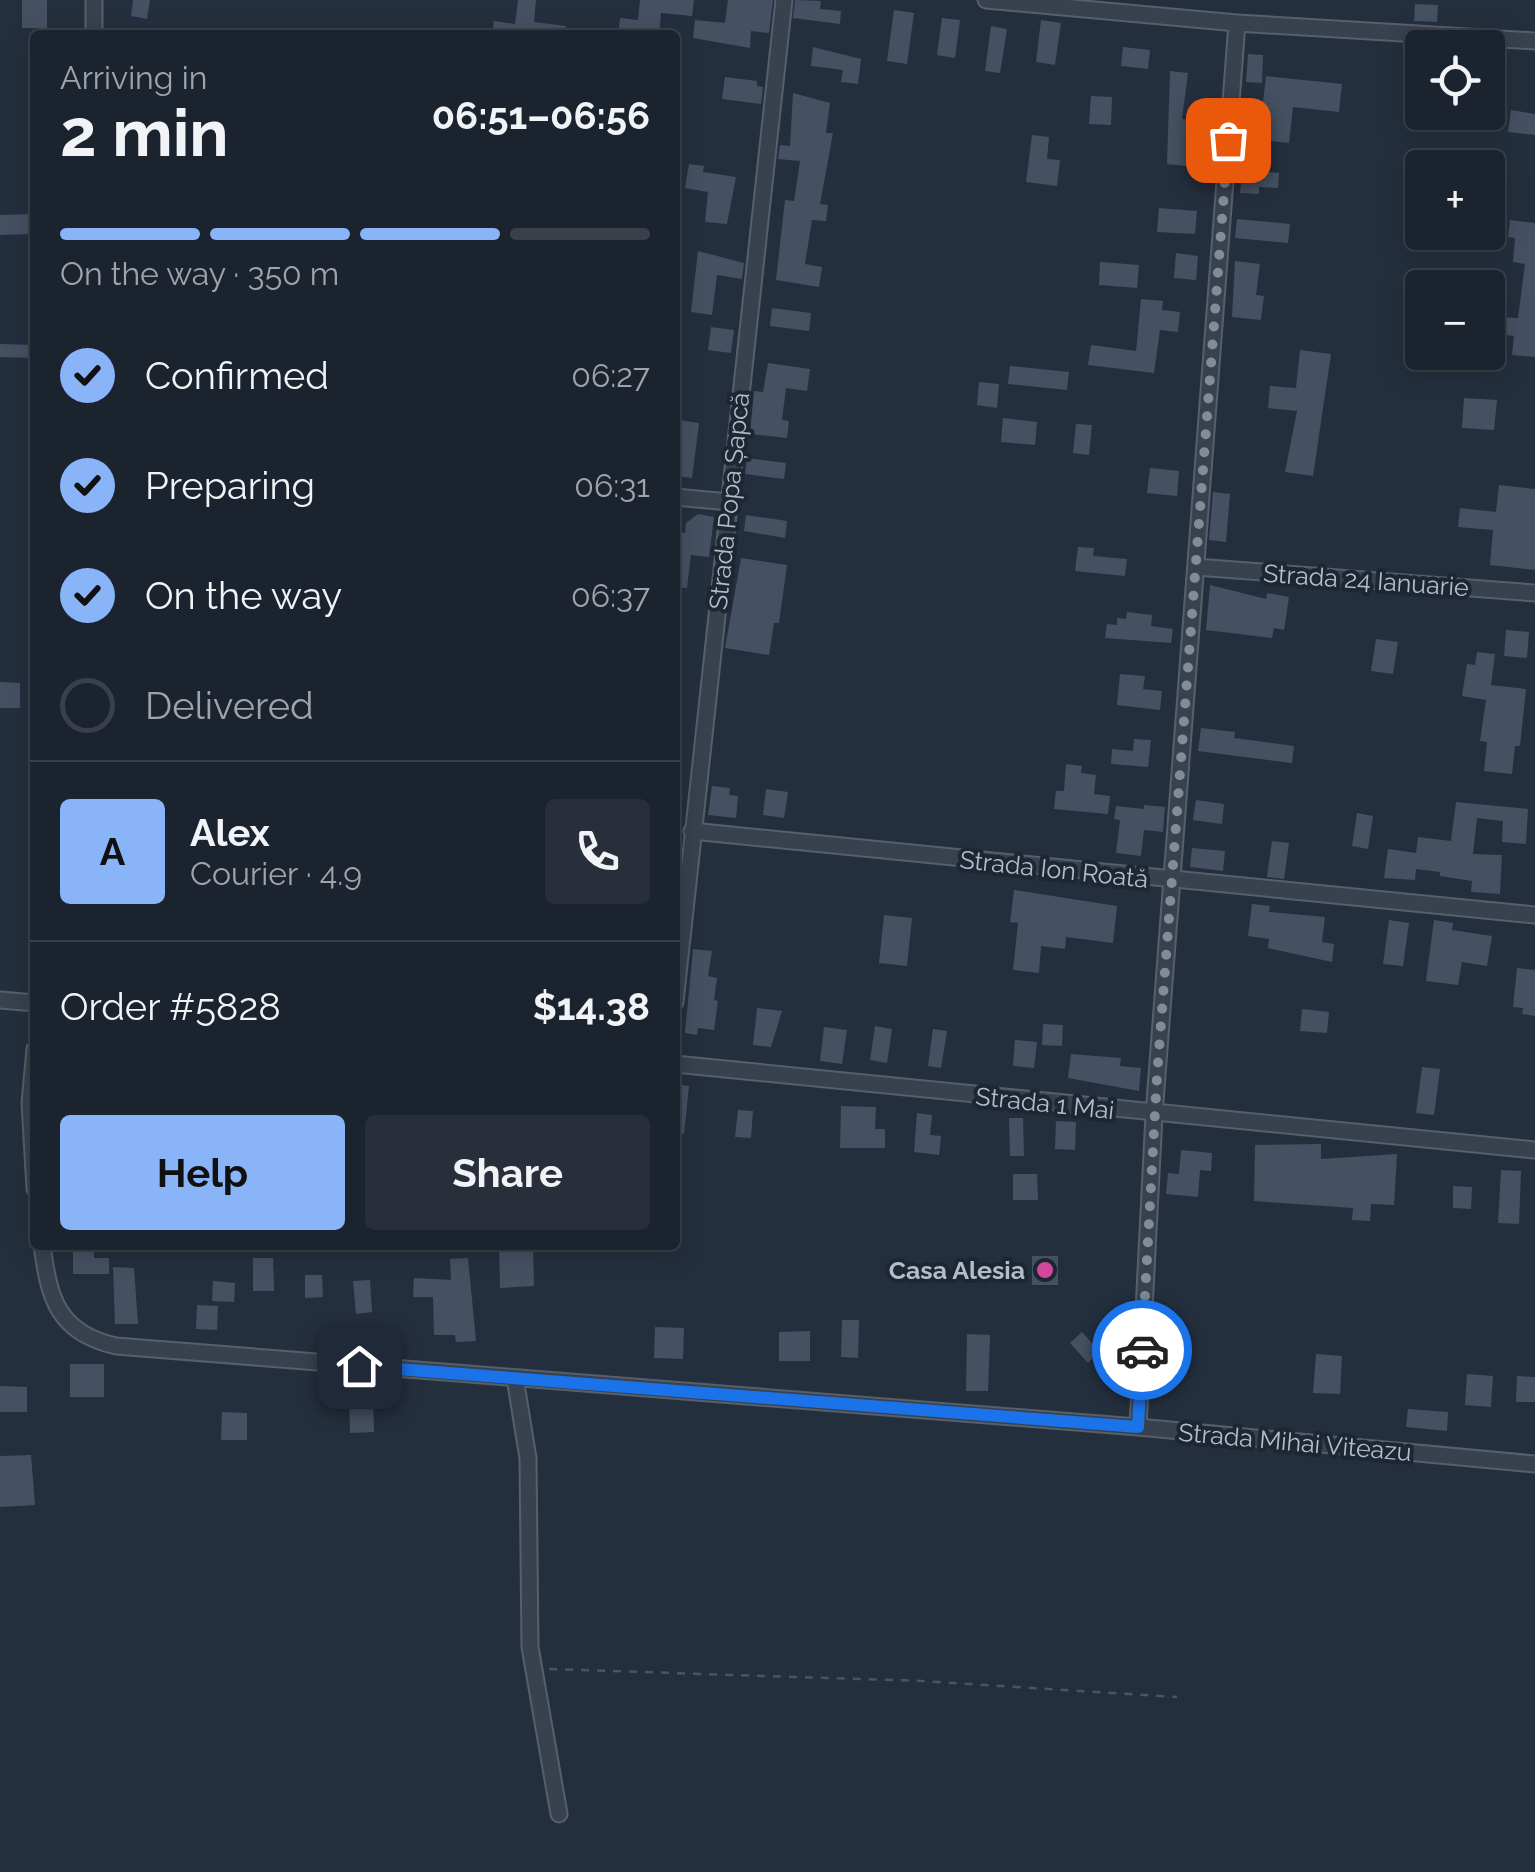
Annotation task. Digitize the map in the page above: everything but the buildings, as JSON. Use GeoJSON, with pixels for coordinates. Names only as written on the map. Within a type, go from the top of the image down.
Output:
{"type":"FeatureCollection","features":[{"type":"Feature","properties":{"kind":"street"},"geometry":{"type":"LineString","coordinates":[[94,0],[94,30]]}},
{"type":"Feature","properties":{"kind":"street","name":"Strada Popa Șapcă"},"geometry":{"type":"LineString","coordinates":[[680,951],[784,0]]}},
{"type":"Feature","properties":{"kind":"street"},"geometry":{"type":"LineString","coordinates":[[986,0],[1237,23],[1535,41]]}},
{"type":"Feature","properties":{"kind":"street"},"geometry":{"type":"LineString","coordinates":[[1138,1427],[1154,1114],[1237,23]]}},
{"type":"Feature","properties":{"kind":"street"},"geometry":{"type":"LineString","coordinates":[[680,497],[728,502]]}},
{"type":"Feature","properties":{"kind":"street","name":"Strada 24 Ianuarie"},"geometry":{"type":"LineString","coordinates":[[1196,567],[1535,592]]}},
{"type":"Feature","properties":{"kind":"street","name":"Strada Ion Roată"},"geometry":{"type":"LineString","coordinates":[[692,830],[1172,882],[1535,915]]}},
{"type":"Feature","properties":{"kind":"street"},"geometry":{"type":"LineString","coordinates":[[0,1000],[30,1003]]}},
{"type":"Feature","properties":{"kind":"street","name":"Strada 1 Mai"},"geometry":{"type":"LineString","coordinates":[[680,1065],[1535,1150]]}},
{"type":"Feature","properties":{"kind":"street","name":"Strada Mihai Viteazu"},"geometry":{"type":"LineString","coordinates":[[43,1250],[54,1300],[65,1322],[98,1342],[1138,1427],[1535,1464]]}},
{"type":"Feature","properties":{"kind":"street"},"geometry":{"type":"LineString","coordinates":[[514,1378],[528,1458],[532,1668],[560,1814]]}},
{"type":"Feature","properties":{"kind":"path"},"geometry":{"type":"LineString","coordinates":[[532,1668],[921,1681],[1177,1696]]}},
{"type":"Feature","properties":{"kind":"way so far"},"geometry":{"type":"LineString","coordinates":[[1142,1350],[1157,1076],[1228,140]]}},
{"type":"Feature","properties":{"kind":"place","name":"Casa Alesia"},"geometry":{"type":"Point","coordinates":[1045,1270]}},
{"type":"Feature","properties":{"kind":"route"},"geometry":{"type":"LineString","coordinates":[[359,1366],[1138,1427],[1142,1350]]}}]}
